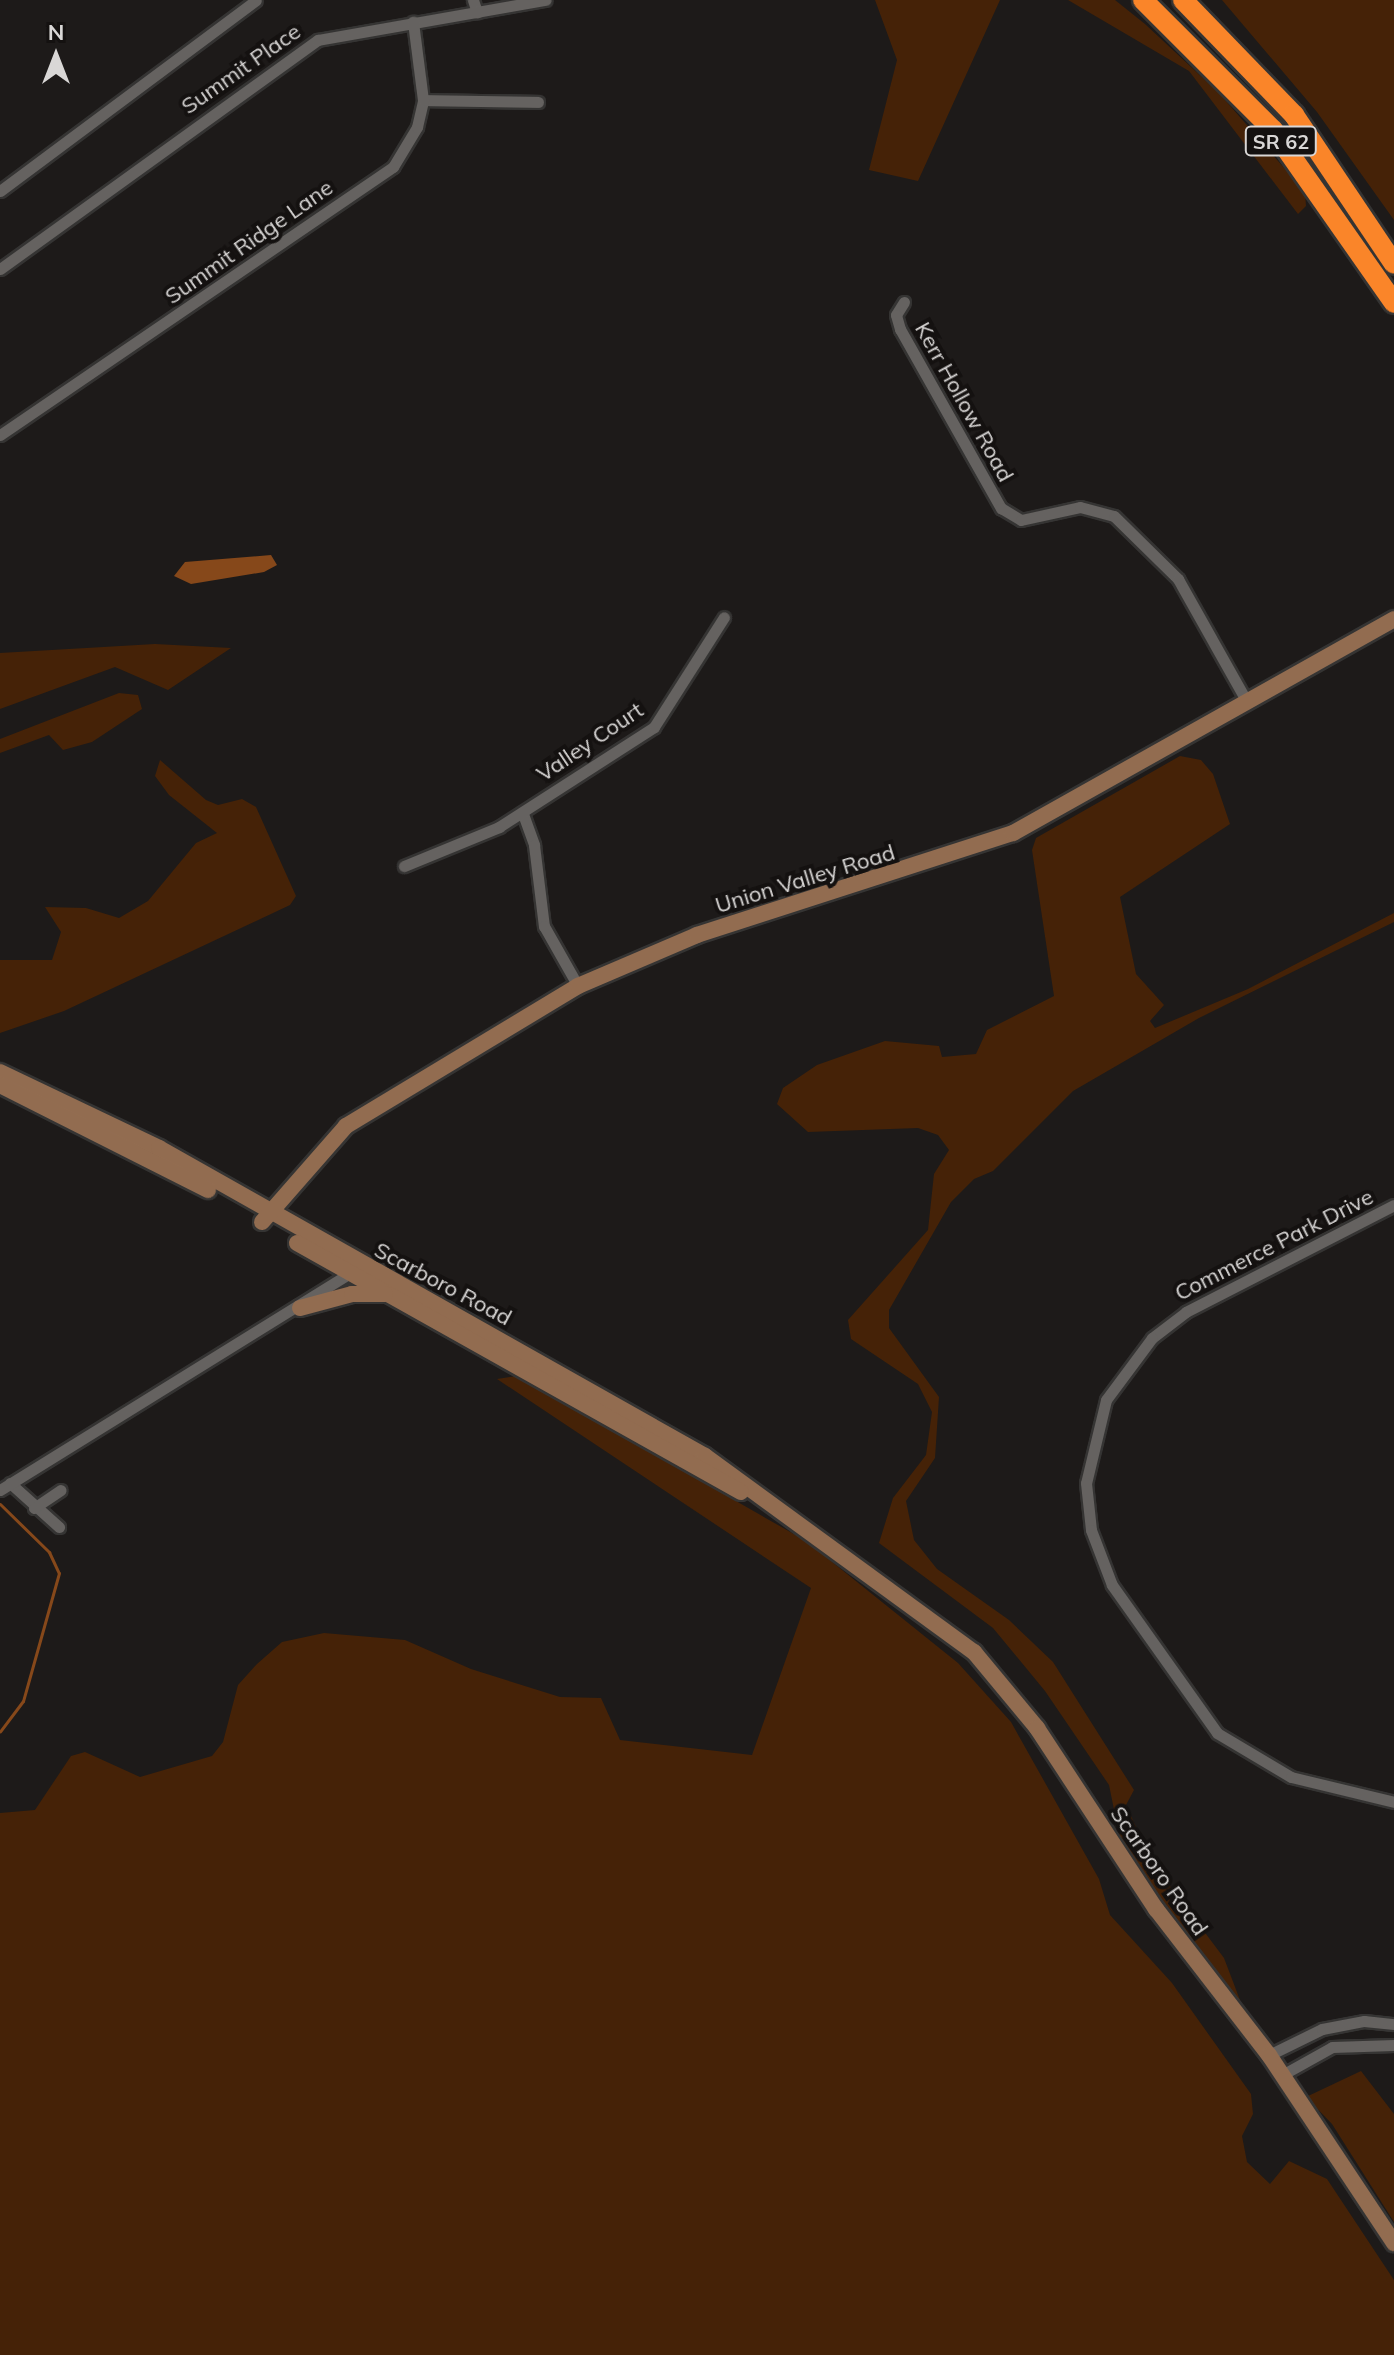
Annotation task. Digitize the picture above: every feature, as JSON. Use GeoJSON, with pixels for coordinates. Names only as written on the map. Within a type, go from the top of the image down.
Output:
{"type":"FeatureCollection","features":[{"type":"Feature","properties":{"kind":"highway","name":"SR 62"},"geometry":{"type":"LineString","coordinates":[[1143,0],[1273,130],[1394,303]]}},
{"type":"Feature","properties":{"kind":"highway","name":"SR 62"},"geometry":{"type":"LineString","coordinates":[[1183,0],[1294,115],[1394,264]]}},
{"type":"Feature","properties":{"kind":"main road","name":"Union Valley Road"},"geometry":{"type":"LineString","coordinates":[[264,1217],[346,1126],[578,986],[697,935],[985,845],[1050,815],[1246,700],[1394,619]]}},
{"type":"Feature","properties":{"kind":"main road","name":"Scarboro Road"},"geometry":{"type":"LineString","coordinates":[[0,1072],[159,1148],[264,1217]]}},
{"type":"Feature","properties":{"kind":"main road","name":"Scarboro Road"},"geometry":{"type":"LineString","coordinates":[[0,1085],[149,1156],[705,1456],[974,1652],[1008,1687],[1156,1909],[1269,2055],[1394,2243]]}},
{"type":"Feature","properties":{"kind":"main road","name":"Scarboro Road"},"geometry":{"type":"LineString","coordinates":[[354,1269],[389,1294],[851,1560]]}},
{"type":"Feature","properties":{"kind":"main road"},"geometry":{"type":"LineString","coordinates":[[300,1308],[352,1294],[389,1294]]}},
{"type":"Feature","properties":{"kind":"street"},"geometry":{"type":"LineString","coordinates":[[0,191],[256,0]]}},
{"type":"Feature","properties":{"kind":"street","name":"Summit Place"},"geometry":{"type":"LineString","coordinates":[[0,269],[291,53],[318,40],[413,22],[475,6],[546,0]]}},
{"type":"Feature","properties":{"kind":"street","name":"Summit Ridge Lane"},"geometry":{"type":"LineString","coordinates":[[0,435],[393,167],[417,127],[423,100],[413,22]]}},
{"type":"Feature","properties":{"kind":"street"},"geometry":{"type":"LineString","coordinates":[[423,100],[538,102]]}},
{"type":"Feature","properties":{"kind":"street","name":"Kerr Hollow Road"},"geometry":{"type":"LineString","coordinates":[[904,302],[896,315],[900,329],[956,438],[1001,508],[1021,520],[1080,507],[1114,516],[1178,579],[1246,700]]}},
{"type":"Feature","properties":{"kind":"street","name":"Valley Court"},"geometry":{"type":"LineString","coordinates":[[404,866],[523,814],[654,727],[724,617]]}},
{"type":"Feature","properties":{"kind":"street"},"geometry":{"type":"LineString","coordinates":[[523,814],[534,845],[544,926],[578,986]]}},
{"type":"Feature","properties":{"kind":"street","name":"Commerce Park Drive"},"geometry":{"type":"LineString","coordinates":[[1394,1205],[1186,1312],[1152,1338],[1106,1400],[1086,1483],[1091,1530],[1112,1585],[1217,1733],[1291,1777],[1394,1802]]}},
{"type":"Feature","properties":{"kind":"street"},"geometry":{"type":"LineString","coordinates":[[59,1527],[5,1486],[300,1308],[354,1269]]}},
{"type":"Feature","properties":{"kind":"street"},"geometry":{"type":"LineString","coordinates":[[34,1508],[61,1490]]}},
{"type":"Feature","properties":{"kind":"street"},"geometry":{"type":"LineString","coordinates":[[1269,2055],[1322,2029],[1394,2024]]}},
{"type":"Feature","properties":{"kind":"street"},"geometry":{"type":"LineString","coordinates":[[1282,2075],[1332,2047],[1394,2045]]}},
{"type":"Feature","properties":{"kind":"shaded area"},"geometry":{"type":"Polygon","coordinates":[[[875,0],[1000,0],[918,181],[869,170],[897,60],[875,0]]]}},
{"type":"Feature","properties":{"kind":"shaded area"},"geometry":{"type":"Polygon","coordinates":[[[1068,0],[1115,0],[1145,24],[1219,93],[1305,192],[1306,206],[1298,214],[1189,71],[1068,0]]]}},
{"type":"Feature","properties":{"kind":"shaded area"},"geometry":{"type":"Polygon","coordinates":[[[1222,0],[1394,0],[1394,220],[1317,112],[1222,0]]]}},
{"type":"Feature","properties":{"kind":"shaded area"},"geometry":{"type":"Polygon","coordinates":[[[271,555],[277,565],[264,572],[191,584],[174,576],[185,562],[271,555]]]}},
{"type":"Feature","properties":{"kind":"shaded area"},"geometry":{"type":"Polygon","coordinates":[[[155,644],[231,648],[168,690],[115,667],[0,709],[0,653],[155,644]]]}},
{"type":"Feature","properties":{"kind":"shaded area"},"geometry":{"type":"Polygon","coordinates":[[[119,693],[138,695],[142,709],[92,742],[63,750],[49,735],[0,753],[0,739],[119,693]]]}},
{"type":"Feature","properties":{"kind":"shaded area"},"geometry":{"type":"Polygon","coordinates":[[[1180,756],[1201,760],[1213,774],[1230,824],[1120,897],[1136,974],[1164,1005],[1150,1021],[1155,1028],[1248,989],[1394,913],[1394,922],[1199,1018],[1073,1091],[993,1171],[974,1179],[951,1202],[889,1310],[889,1328],[939,1397],[935,1458],[906,1501],[914,1540],[937,1569],[1009,1620],[1053,1662],[1134,1790],[1126,1805],[1152,1862],[1224,1958],[1243,2008],[1148,1881],[1119,1834],[1109,1785],[1045,1691],[993,1628],[879,1543],[893,1498],[926,1455],[932,1412],[918,1384],[851,1339],[848,1320],[928,1230],[934,1174],[949,1150],[938,1135],[918,1128],[808,1132],[777,1104],[783,1088],[817,1065],[885,1041],[939,1046],[942,1057],[976,1054],[987,1030],[1054,996],[1032,850],[1036,838],[1180,756]]]}},
{"type":"Feature","properties":{"kind":"shaded area"},"geometry":{"type":"Polygon","coordinates":[[[160,760],[206,800],[218,805],[242,799],[256,807],[296,896],[290,905],[64,1011],[0,1033],[0,960],[52,960],[61,932],[45,907],[86,908],[119,918],[148,901],[196,843],[217,833],[169,795],[155,776],[160,760]]]}},
{"type":"Feature","properties":{"kind":"shaded area"},"geometry":{"type":"Polygon","coordinates":[[[517,1376],[806,1541],[958,1663],[1011,1722],[1099,1879],[1110,1915],[1172,1983],[1251,2094],[1253,2114],[1242,2136],[1247,2162],[1270,2184],[1289,2161],[1327,2179],[1394,2280],[1394,2355],[0,2355],[0,1813],[35,1810],[71,1756],[85,1752],[140,1777],[212,1756],[223,1742],[238,1685],[257,1664],[282,1642],[324,1633],[405,1640],[471,1669],[560,1697],[601,1698],[620,1740],[752,1755],[811,1588],[497,1379],[517,1376]]]}},
{"type":"Feature","properties":{"kind":"shaded area"},"geometry":{"type":"Polygon","coordinates":[[[1361,2071],[1394,2114],[1394,2222],[1332,2124],[1306,2097],[1361,2071]]]}},
{"type":"Feature","properties":{"kind":"waterway"},"geometry":{"type":"LineString","coordinates":[[0,1504],[49,1552],[59,1573],[23,1701],[0,1731]]}}]}
